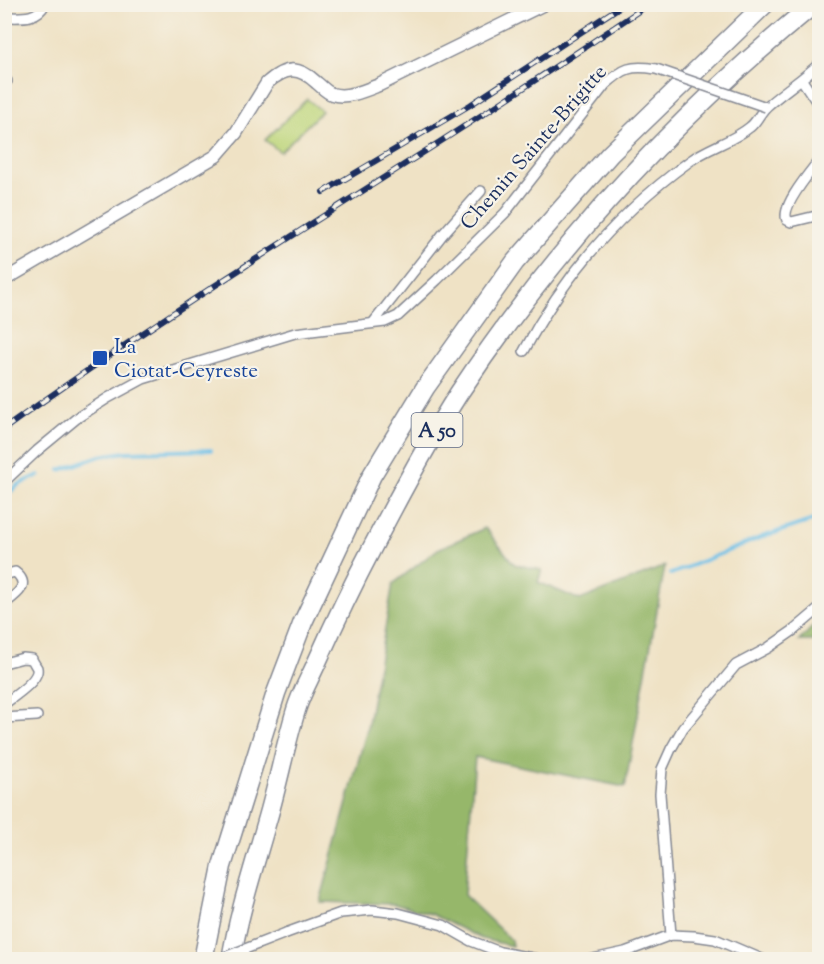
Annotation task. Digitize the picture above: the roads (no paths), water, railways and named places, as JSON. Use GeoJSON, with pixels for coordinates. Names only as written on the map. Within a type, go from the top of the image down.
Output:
{"type":"FeatureCollection","features":[{"type":"Feature","properties":{"kind":"highway","name":"A 50"},"geometry":{"type":"LineString","coordinates":[[203,960],[222,866],[276,693],[303,622],[372,475],[425,388],[515,262],[610,154],[765,4]]}},
{"type":"Feature","properties":{"kind":"highway","name":"A 50"},"geometry":{"type":"LineString","coordinates":[[231,960],[248,885],[297,707],[344,602],[421,457],[458,395],[545,273],[630,177],[711,94],[814,4]]}},
{"type":"Feature","properties":{"kind":"street"},"geometry":{"type":"LineString","coordinates":[[4,17],[35,15],[42,11],[45,4]]}},
{"type":"Feature","properties":{"kind":"street"},"geometry":{"type":"LineString","coordinates":[[4,280],[216,156],[236,133],[267,83],[274,77],[292,70],[301,70],[327,92],[335,95],[357,92],[379,85],[544,4]]}},
{"type":"Feature","properties":{"kind":"street"},"geometry":{"type":"LineString","coordinates":[[524,351],[571,275],[612,227],[644,197],[692,159],[726,143],[751,126],[766,107],[819,63]]}},
{"type":"Feature","properties":{"kind":"street","name":"Chemin Sainte-Brigitte"},"geometry":{"type":"LineString","coordinates":[[4,482],[37,451],[78,418],[143,379],[295,333],[374,324],[398,316],[505,213],[605,85],[618,73],[636,66],[656,69],[766,107]]}},
{"type":"Feature","properties":{"kind":"street"},"geometry":{"type":"LineString","coordinates":[[801,80],[819,107]]}},
{"type":"Feature","properties":{"kind":"street"},"geometry":{"type":"LineString","coordinates":[[819,159],[785,211],[785,217],[791,222],[819,214]]}},
{"type":"Feature","properties":{"kind":"street"},"geometry":{"type":"LineString","coordinates":[[374,324],[443,234],[482,191]]}},
{"type":"Feature","properties":{"kind":"street"},"geometry":{"type":"LineString","coordinates":[[4,575],[18,573],[22,584],[17,594],[4,604]]}},
{"type":"Feature","properties":{"kind":"street"},"geometry":{"type":"LineString","coordinates":[[671,935],[660,794],[662,769],[671,749],[683,728],[736,665],[768,648],[794,630],[819,608]]}},
{"type":"Feature","properties":{"kind":"street"},"geometry":{"type":"LineString","coordinates":[[4,663],[23,658],[32,659],[37,668],[33,681],[4,704]]}},
{"type":"Feature","properties":{"kind":"street"},"geometry":{"type":"LineString","coordinates":[[4,718],[37,716]]}},
{"type":"Feature","properties":{"kind":"street"},"geometry":{"type":"LineString","coordinates":[[217,960],[341,913],[372,910],[398,913],[442,925],[471,941],[500,952],[543,960]]}},
{"type":"Feature","properties":{"kind":"street"},"geometry":{"type":"LineString","coordinates":[[588,960],[625,951],[671,935],[715,939],[764,960]]}},
{"type":"Feature","properties":{"kind":"waterway"},"geometry":{"type":"LineString","coordinates":[[60,470],[100,456],[125,452],[211,450]]}},
{"type":"Feature","properties":{"kind":"waterway"},"geometry":{"type":"LineString","coordinates":[[4,497],[18,485],[39,475]]}},
{"type":"Feature","properties":{"kind":"waterway"},"geometry":{"type":"LineString","coordinates":[[671,574],[762,537],[820,518]]}},
{"type":"Feature","properties":{"kind":"railway"},"geometry":{"type":"LineString","coordinates":[[323,192],[470,105],[624,4]]}},
{"type":"Feature","properties":{"kind":"railway"},"geometry":{"type":"LineString","coordinates":[[4,429],[188,303],[502,102],[649,4]]}},
{"type":"Feature","properties":{"kind":"place","name":"La Ciotat-Ceyreste"},"geometry":{"type":"Point","coordinates":[100,358]}}]}
